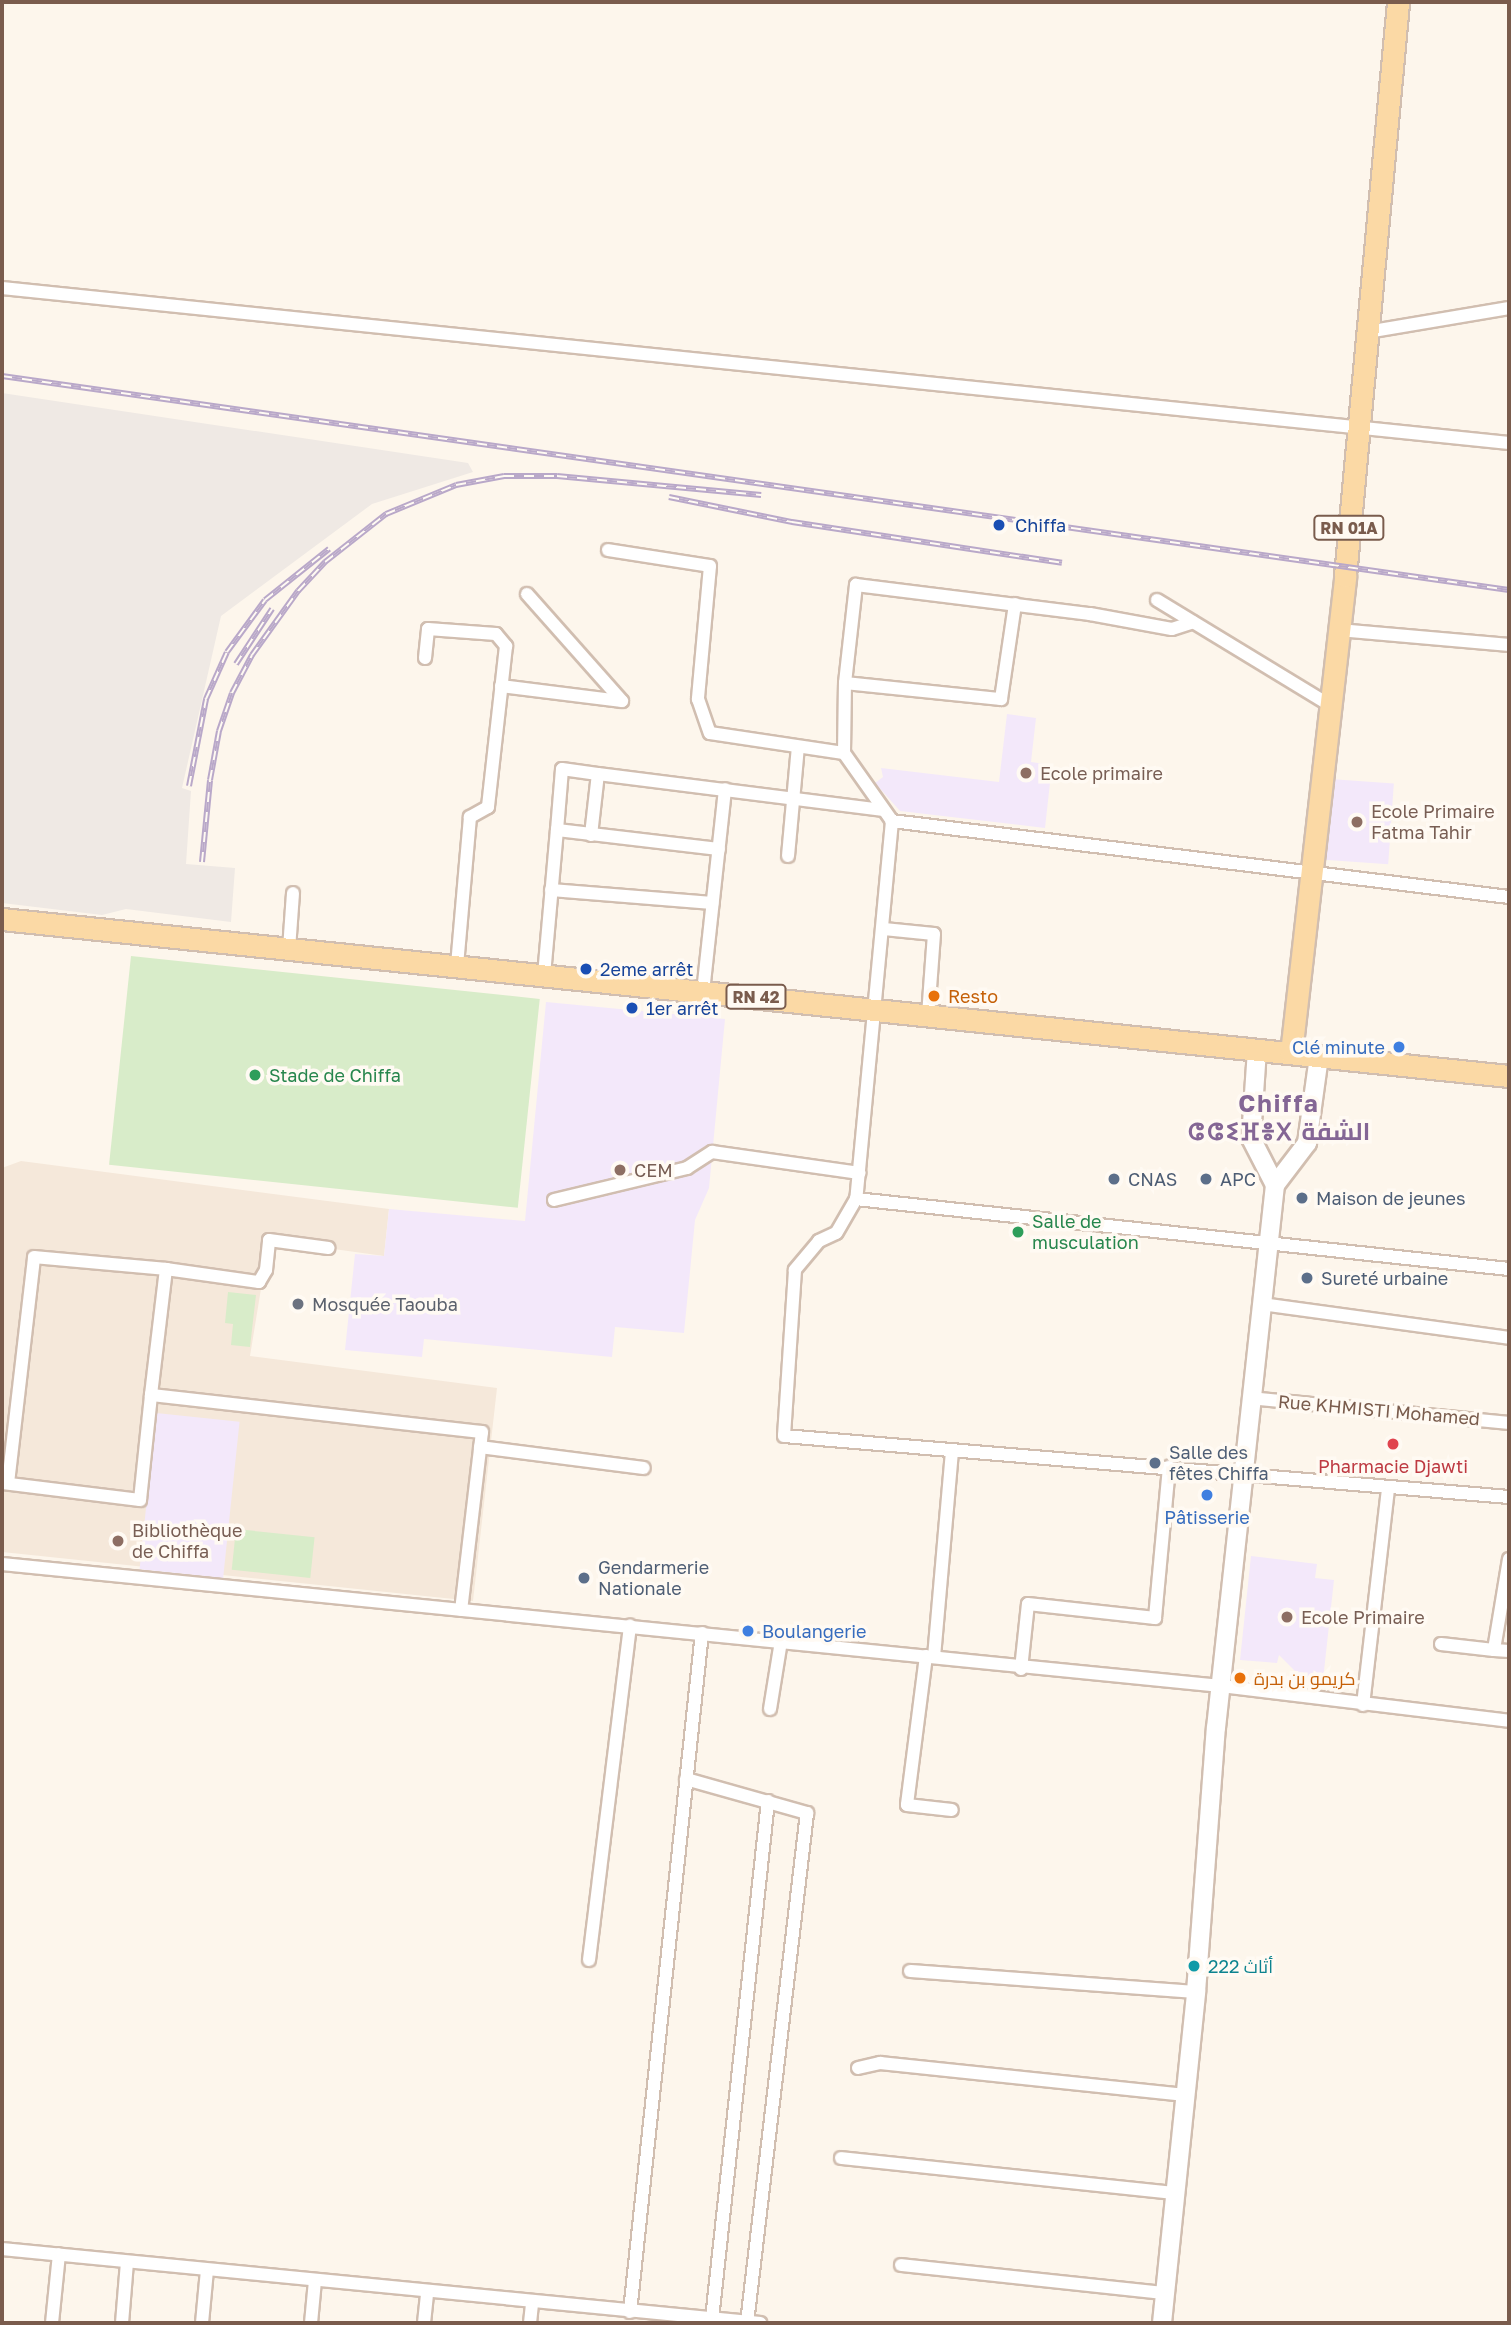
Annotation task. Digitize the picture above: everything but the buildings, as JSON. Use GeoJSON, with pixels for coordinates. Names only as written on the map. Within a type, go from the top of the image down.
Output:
{"type":"FeatureCollection","features":[{"type":"Feature","properties":{"kind":"main road","name":"RN 01A"},"geometry":{"type":"LineString","coordinates":[[1291,1053],[1339,630],[1398,2]]}},
{"type":"Feature","properties":{"kind":"main road","name":"RN 42"},"geometry":{"type":"LineString","coordinates":[[2,919],[1509,1076]]}},
{"type":"Feature","properties":{"kind":"main road"},"geometry":{"type":"LineString","coordinates":[[1162,2323],[1196,1992],[1221,1686],[1275,1185],[1251,1138],[1257,1049]]}},
{"type":"Feature","properties":{"kind":"main road"},"geometry":{"type":"LineString","coordinates":[[1275,1185],[1307,1143],[1319,1056]]}},
{"type":"Feature","properties":{"kind":"street"},"geometry":{"type":"LineString","coordinates":[[2,288],[1358,425],[1509,443]]}},
{"type":"Feature","properties":{"kind":"street"},"geometry":{"type":"LineString","coordinates":[[1367,332],[1509,308]]}},
{"type":"Feature","properties":{"kind":"street"},"geometry":{"type":"LineString","coordinates":[[608,550],[710,566],[698,699],[710,733],[844,753]]}},
{"type":"Feature","properties":{"kind":"street"},"geometry":{"type":"LineString","coordinates":[[1193,622],[1172,629],[1015,604],[856,585],[845,683],[844,753],[892,821],[1509,897]]}},
{"type":"Feature","properties":{"kind":"street"},"geometry":{"type":"LineString","coordinates":[[501,685],[622,701],[527,594]]}},
{"type":"Feature","properties":{"kind":"street"},"geometry":{"type":"LineString","coordinates":[[1157,600],[1331,706]]}},
{"type":"Feature","properties":{"kind":"street"},"geometry":{"type":"LineString","coordinates":[[845,683],[1001,699],[1015,604]]}},
{"type":"Feature","properties":{"kind":"street"},"geometry":{"type":"LineString","coordinates":[[425,658],[428,629],[496,634],[506,646],[488,807],[470,817],[457,967]]}},
{"type":"Feature","properties":{"kind":"street"},"geometry":{"type":"LineString","coordinates":[[1339,630],[1509,645]]}},
{"type":"Feature","properties":{"kind":"street"},"geometry":{"type":"LineString","coordinates":[[788,856],[798,747]]}},
{"type":"Feature","properties":{"kind":"street"},"geometry":{"type":"LineString","coordinates":[[544,975],[562,769],[882,810]]}},
{"type":"Feature","properties":{"kind":"street"},"geometry":{"type":"LineString","coordinates":[[591,835],[598,774]]}},
{"type":"Feature","properties":{"kind":"street"},"geometry":{"type":"LineString","coordinates":[[703,992],[725,789]]}},
{"type":"Feature","properties":{"kind":"street"},"geometry":{"type":"LineString","coordinates":[[892,821],[877,1010],[856,1199],[836,1233],[819,1241],[795,1270],[784,1436],[1169,1467],[1244,1478],[1509,1497]]}},
{"type":"Feature","properties":{"kind":"street"},"geometry":{"type":"LineString","coordinates":[[557,830],[719,849]]}},
{"type":"Feature","properties":{"kind":"street"},"geometry":{"type":"LineString","coordinates":[[551,890],[712,903]]}},
{"type":"Feature","properties":{"kind":"street"},"geometry":{"type":"LineString","coordinates":[[289,949],[293,893]]}},
{"type":"Feature","properties":{"kind":"street"},"geometry":{"type":"LineString","coordinates":[[884,929],[934,934],[928,1015]]}},
{"type":"Feature","properties":{"kind":"street"},"geometry":{"type":"LineString","coordinates":[[554,1200],[687,1168],[712,1152],[860,1173]]}},
{"type":"Feature","properties":{"kind":"street"},"geometry":{"type":"LineString","coordinates":[[856,1199],[1509,1269]]}},
{"type":"Feature","properties":{"kind":"street"},"geometry":{"type":"LineString","coordinates":[[166,1269],[140,1500],[5,1483],[34,1257],[166,1269],[259,1282],[266,1270],[269,1240],[328,1248]]}},
{"type":"Feature","properties":{"kind":"street"},"geometry":{"type":"LineString","coordinates":[[1262,1304],[1509,1338]]}},
{"type":"Feature","properties":{"kind":"street"},"geometry":{"type":"LineString","coordinates":[[151,1395],[482,1432],[461,1610]]}},
{"type":"Feature","properties":{"kind":"street","name":"Rue KHMISTI Mohamed"},"geometry":{"type":"LineString","coordinates":[[1250,1398],[1509,1423]]}},
{"type":"Feature","properties":{"kind":"street"},"geometry":{"type":"LineString","coordinates":[[480,1447],[644,1468]]}},
{"type":"Feature","properties":{"kind":"street"},"geometry":{"type":"LineString","coordinates":[[952,1451],[930,1656],[907,1805],[952,1810]]}},
{"type":"Feature","properties":{"kind":"street"},"geometry":{"type":"LineString","coordinates":[[1021,1669],[1028,1604],[1155,1618],[1169,1467]]}},
{"type":"Feature","properties":{"kind":"street"},"geometry":{"type":"LineString","coordinates":[[1363,1705],[1388,1490]]}},
{"type":"Feature","properties":{"kind":"street"},"geometry":{"type":"LineString","coordinates":[[1494,1650],[1509,1559]]}},
{"type":"Feature","properties":{"kind":"street"},"geometry":{"type":"LineString","coordinates":[[2,1564],[930,1656],[1021,1669],[1221,1686],[1509,1721]]}},
{"type":"Feature","properties":{"kind":"street"},"geometry":{"type":"LineString","coordinates":[[589,1960],[630,1626]]}},
{"type":"Feature","properties":{"kind":"street"},"geometry":{"type":"LineString","coordinates":[[630,2312],[702,1633]]}},
{"type":"Feature","properties":{"kind":"street"},"geometry":{"type":"LineString","coordinates":[[770,1709],[781,1641]]}},
{"type":"Feature","properties":{"kind":"street"},"geometry":{"type":"LineString","coordinates":[[1441,1644],[1509,1651]]}},
{"type":"Feature","properties":{"kind":"street"},"geometry":{"type":"LineString","coordinates":[[2,2249],[630,2312],[646,2318],[712,2319],[752,2323],[807,1813],[686,1779]]}},
{"type":"Feature","properties":{"kind":"street"},"geometry":{"type":"LineString","coordinates":[[712,2319],[768,1801]]}},
{"type":"Feature","properties":{"kind":"street"},"geometry":{"type":"LineString","coordinates":[[910,1970],[1196,1992]]}},
{"type":"Feature","properties":{"kind":"street"},"geometry":{"type":"LineString","coordinates":[[858,2068],[880,2063],[1185,2095]]}},
{"type":"Feature","properties":{"kind":"street"},"geometry":{"type":"LineString","coordinates":[[841,2158],[1175,2193]]}},
{"type":"Feature","properties":{"kind":"street"},"geometry":{"type":"LineString","coordinates":[[52,2323],[59,2254]]}},
{"type":"Feature","properties":{"kind":"street"},"geometry":{"type":"LineString","coordinates":[[122,2323],[127,2262]]}},
{"type":"Feature","properties":{"kind":"street"},"geometry":{"type":"LineString","coordinates":[[901,2265],[1165,2292]]}},
{"type":"Feature","properties":{"kind":"street"},"geometry":{"type":"LineString","coordinates":[[202,2323],[207,2270]]}},
{"type":"Feature","properties":{"kind":"street"},"geometry":{"type":"LineString","coordinates":[[311,2323],[315,2281]]}},
{"type":"Feature","properties":{"kind":"street"},"geometry":{"type":"LineString","coordinates":[[424,2323],[427,2292]]}},
{"type":"Feature","properties":{"kind":"street"},"geometry":{"type":"LineString","coordinates":[[530,2323],[532,2303]]}},
{"type":"Feature","properties":{"kind":"shaded area"},"geometry":{"type":"Polygon","coordinates":[[[2,393],[468,463],[473,472],[372,504],[221,616],[182,788],[191,791],[186,864],[235,868],[231,922],[126,909],[102,915],[2,903],[2,393]]]}},
{"type":"Feature","properties":{"kind":"shaded area","name":"Ecole primaire"},"geometry":{"type":"Polygon","coordinates":[[[1007,714],[1036,718],[1031,762],[1052,765],[1045,828],[900,811],[875,783],[883,777],[881,768],[999,782],[1007,714]]]}},
{"type":"Feature","properties":{"kind":"shaded area","name":"Ecole Primaire Fatma Tahir"},"geometry":{"type":"Polygon","coordinates":[[[1330,779],[1394,783],[1388,864],[1324,860],[1330,779]]]}},
{"type":"Feature","properties":{"kind":"shaded area","name":"CEM"},"geometry":{"type":"Polygon","coordinates":[[[546,1002],[725,1019],[709,1188],[695,1220],[684,1333],[615,1327],[612,1357],[424,1339],[422,1357],[345,1350],[355,1254],[384,1256],[389,1209],[525,1221],[546,1002]]]}},
{"type":"Feature","properties":{"kind":"shaded area"},"geometry":{"type":"Polygon","coordinates":[[[21,1161],[389,1209],[384,1256],[269,1240],[250,1356],[497,1388],[473,1601],[2,1552],[2,1168],[21,1161]]]}},
{"type":"Feature","properties":{"kind":"shaded area"},"geometry":{"type":"Polygon","coordinates":[[[156,1413],[240,1422],[223,1578],[140,1569],[156,1413]]]}},
{"type":"Feature","properties":{"kind":"shaded area","name":"Ecole Primaire"},"geometry":{"type":"Polygon","coordinates":[[[1251,1556],[1317,1564],[1315,1578],[1334,1580],[1323,1680],[1302,1678],[1279,1655],[1277,1663],[1240,1660],[1251,1556]]]}},
{"type":"Feature","properties":{"kind":"green space","name":"Stade de Chiffa"},"geometry":{"type":"Polygon","coordinates":[[[131,956],[540,999],[518,1208],[109,1165],[131,956]]]}},
{"type":"Feature","properties":{"kind":"green space"},"geometry":{"type":"Polygon","coordinates":[[[228,1292],[256,1295],[250,1347],[231,1345],[233,1324],[225,1323],[228,1292]]]}},
{"type":"Feature","properties":{"kind":"green space"},"geometry":{"type":"Polygon","coordinates":[[[236,1529],[315,1537],[310,1578],[232,1570],[236,1529]]]}},
{"type":"Feature","properties":{"kind":"railway"},"geometry":{"type":"LineString","coordinates":[[2,376],[1509,590]]}},
{"type":"Feature","properties":{"kind":"railway"},"geometry":{"type":"LineString","coordinates":[[202,862],[210,780],[219,731],[232,693],[252,655],[298,591],[325,562],[386,514],[456,485],[504,476],[557,476],[761,495]]}},
{"type":"Feature","properties":{"kind":"railway"},"geometry":{"type":"LineString","coordinates":[[669,497],[792,522],[1062,563]]}},
{"type":"Feature","properties":{"kind":"railway"},"geometry":{"type":"LineString","coordinates":[[189,786],[206,699],[227,652],[265,600],[329,549]]}},
{"type":"Feature","properties":{"kind":"railway"},"geometry":{"type":"LineString","coordinates":[[236,664],[272,609]]}},
{"type":"Feature","properties":{"kind":"place","name":"Chiffa"},"geometry":{"type":"Point","coordinates":[999,525]}},
{"type":"Feature","properties":{"kind":"place","name":"Ecole primaire"},"geometry":{"type":"Point","coordinates":[1026,773]}},
{"type":"Feature","properties":{"kind":"place","name":"Ecole Primaire Fatma Tahir"},"geometry":{"type":"Point","coordinates":[1357,822]}},
{"type":"Feature","properties":{"kind":"place","name":"2eme arrêt"},"geometry":{"type":"Point","coordinates":[586,969]}},
{"type":"Feature","properties":{"kind":"place","name":"Resto"},"geometry":{"type":"Point","coordinates":[934,996]}},
{"type":"Feature","properties":{"kind":"place","name":"1er arrêt"},"geometry":{"type":"Point","coordinates":[632,1008]}},
{"type":"Feature","properties":{"kind":"place","name":"Clé minute"},"geometry":{"type":"Point","coordinates":[1399,1047]}},
{"type":"Feature","properties":{"kind":"place","name":"Stade de Chiffa"},"geometry":{"type":"Point","coordinates":[255,1075]}},
{"type":"Feature","properties":{"kind":"place","name":"CEM"},"geometry":{"type":"Point","coordinates":[620,1170]}},
{"type":"Feature","properties":{"kind":"place","name":"CNAS"},"geometry":{"type":"Point","coordinates":[1114,1179]}},
{"type":"Feature","properties":{"kind":"place","name":"APC"},"geometry":{"type":"Point","coordinates":[1206,1179]}},
{"type":"Feature","properties":{"kind":"place","name":"Maison de jeunes"},"geometry":{"type":"Point","coordinates":[1302,1198]}},
{"type":"Feature","properties":{"kind":"place","name":"Salle de musculation"},"geometry":{"type":"Point","coordinates":[1018,1232]}},
{"type":"Feature","properties":{"kind":"place","name":"Sureté urbaine"},"geometry":{"type":"Point","coordinates":[1307,1278]}},
{"type":"Feature","properties":{"kind":"place","name":"Mosquée Taouba"},"geometry":{"type":"Point","coordinates":[298,1304]}},
{"type":"Feature","properties":{"kind":"place","name":"Pharmacie Djawti"},"geometry":{"type":"Point","coordinates":[1393,1444]}},
{"type":"Feature","properties":{"kind":"place","name":"Salle des fêtes Chiffa"},"geometry":{"type":"Point","coordinates":[1155,1463]}},
{"type":"Feature","properties":{"kind":"place","name":"Pâtisserie"},"geometry":{"type":"Point","coordinates":[1207,1495]}},
{"type":"Feature","properties":{"kind":"place","name":"Bibliothèque de Chiffa"},"geometry":{"type":"Point","coordinates":[118,1541]}},
{"type":"Feature","properties":{"kind":"place","name":"Gendarmerie Nationale"},"geometry":{"type":"Point","coordinates":[584,1578]}},
{"type":"Feature","properties":{"kind":"place","name":"Ecole Primaire"},"geometry":{"type":"Point","coordinates":[1287,1617]}},
{"type":"Feature","properties":{"kind":"place","name":"Boulangerie"},"geometry":{"type":"Point","coordinates":[748,1631]}},
{"type":"Feature","properties":{"kind":"place","name":"كريمو بن بدرة"},"geometry":{"type":"Point","coordinates":[1240,1678]}},
{"type":"Feature","properties":{"kind":"place","name":"أثاث 222"},"geometry":{"type":"Point","coordinates":[1194,1966]}},
{"type":"Feature","properties":{"kind":"district","name":"Chiffa ⵛⵛⵉⴼⴻⵝ الشفة"},"geometry":{"type":"Point","coordinates":[1279,1117]}}]}
